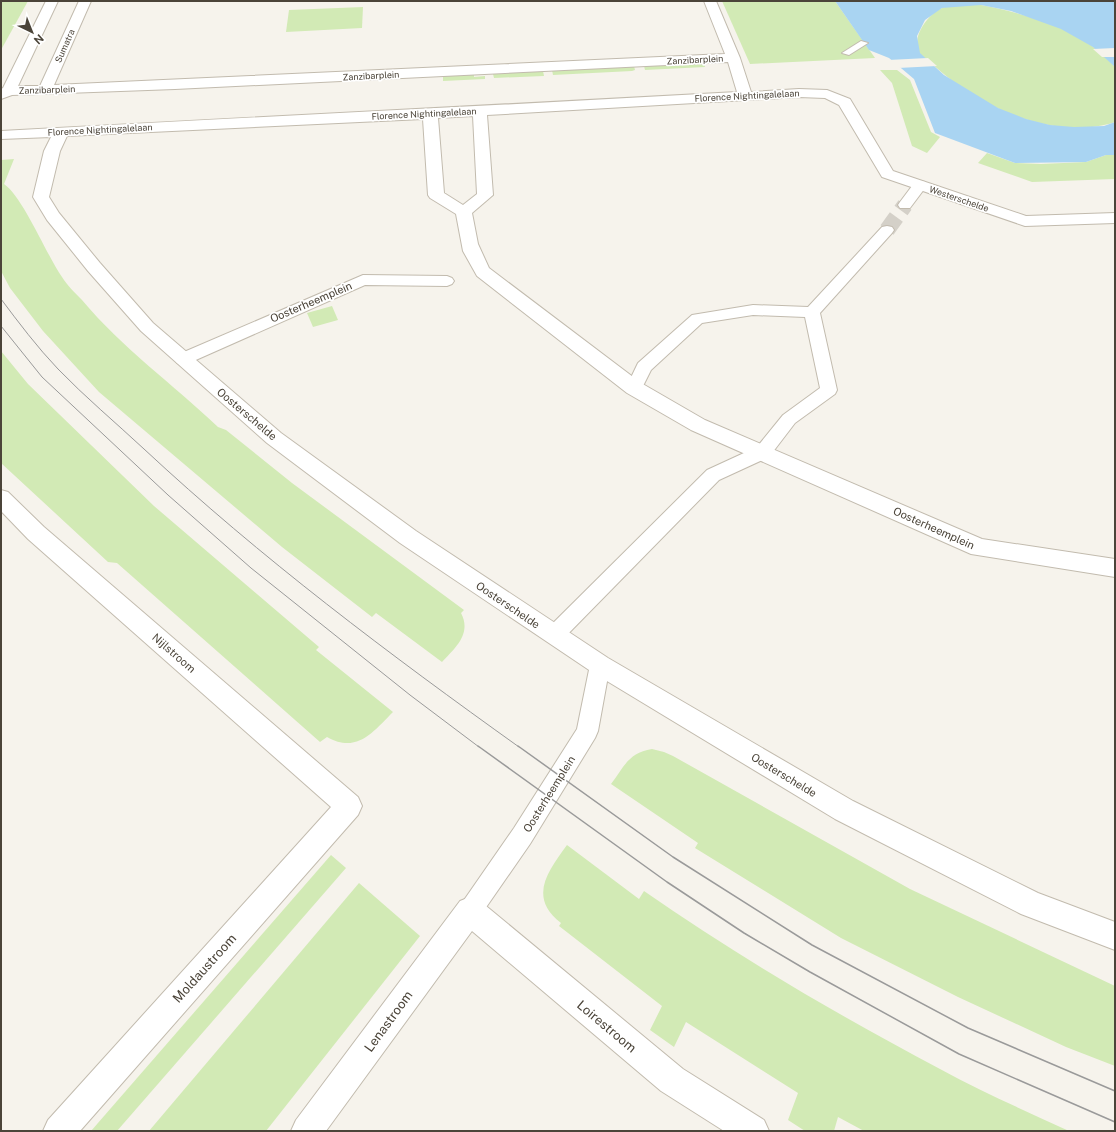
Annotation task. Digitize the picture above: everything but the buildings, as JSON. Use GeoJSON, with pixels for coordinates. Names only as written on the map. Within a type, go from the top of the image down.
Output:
{"type":"FeatureCollection","features":[{"type":"Feature","properties":{"kind":"street"},"geometry":{"type":"LineString","coordinates":[[5,93],[52,1]]}},
{"type":"Feature","properties":{"kind":"street","name":"Sumatra"},"geometry":{"type":"LineString","coordinates":[[45,90],[85,1]]}},
{"type":"Feature","properties":{"kind":"street"},"geometry":{"type":"LineString","coordinates":[[710,1],[733,58],[745,96]]}},
{"type":"Feature","properties":{"kind":"street","name":"Zanzibarplein"},"geometry":{"type":"LineString","coordinates":[[5,93],[733,58]]}},
{"type":"Feature","properties":{"kind":"street","name":"Florence Nightingalelaan"},"geometry":{"type":"LineString","coordinates":[[1,135],[260,121],[430,115],[798,93],[827,94],[845,102]]}},
{"type":"Feature","properties":{"kind":"street","name":"Westerschelde"},"geometry":{"type":"LineString","coordinates":[[845,102],[887,174],[1025,221],[1115,218]]}},
{"type":"Feature","properties":{"kind":"street"},"geometry":{"type":"LineString","coordinates":[[430,115],[436,195],[464,212],[485,195],[480,112]]}},
{"type":"Feature","properties":{"kind":"street","name":"Oosterschelde"},"geometry":{"type":"LineString","coordinates":[[62,132],[52,151],[41,197],[53,216],[94,267],[146,327],[274,438],[408,537],[554,635],[600,665],[844,810],[1031,904],[1115,936]]}},
{"type":"Feature","properties":{"kind":"street"},"geometry":{"type":"LineString","coordinates":[[905,205],[920,185]]}},
{"type":"Feature","properties":{"kind":"street","name":"Oosterheemplein"},"geometry":{"type":"LineString","coordinates":[[464,212],[466,236],[474,258],[483,272],[634,388],[698,425],[763,452],[980,548],[1115,568]]}},
{"type":"Feature","properties":{"kind":"street"},"geometry":{"type":"LineString","coordinates":[[634,388],[644,368],[697,319],[753,310],[812,312],[886,230]]}},
{"type":"Feature","properties":{"kind":"street","name":"Oosterheemplein"},"geometry":{"type":"LineString","coordinates":[[183,359],[363,280],[447,281]]}},
{"type":"Feature","properties":{"kind":"street"},"geometry":{"type":"LineString","coordinates":[[554,635],[713,475],[763,452],[789,419],[829,390],[812,312]]}},
{"type":"Feature","properties":{"kind":"street","name":"Nijlstroom"},"geometry":{"type":"LineString","coordinates":[[1,498],[42,539],[350,806]]}},
{"type":"Feature","properties":{"kind":"street","name":"Oosterheemplein"},"geometry":{"type":"LineString","coordinates":[[470,911],[522,836],[587,731],[600,665]]}},
{"type":"Feature","properties":{"kind":"street","name":"Moldaustroom"},"geometry":{"type":"LineString","coordinates":[[59,1131],[350,806]]}},
{"type":"Feature","properties":{"kind":"street","name":"Lenastroom"},"geometry":{"type":"LineString","coordinates":[[307,1131],[470,911]]}},
{"type":"Feature","properties":{"kind":"street","name":"Loirestroom"},"geometry":{"type":"LineString","coordinates":[[470,911],[672,1080],[753,1131]]}},
{"type":"Feature","properties":{"kind":"lane"},"geometry":{"type":"LineString","coordinates":[[846,53],[864,43]]}},
{"type":"Feature","properties":{"kind":"green space"},"geometry":{"type":"Polygon","coordinates":[[[1,1],[28,1],[1,50],[1,1]]]}},
{"type":"Feature","properties":{"kind":"green space"},"geometry":{"type":"Polygon","coordinates":[[[722,1],[835,1],[875,58],[750,64],[722,1]]]}},
{"type":"Feature","properties":{"kind":"green space"},"geometry":{"type":"Polygon","coordinates":[[[981,5],[1017,13],[1054,25],[1071,33],[1102,54],[1115,67],[1115,122],[1082,128],[1049,125],[1018,117],[987,103],[958,85],[920,54],[917,43],[919,34],[925,23],[935,12],[950,6],[981,5]]]}},
{"type":"Feature","properties":{"kind":"green space"},"geometry":{"type":"Polygon","coordinates":[[[363,7],[362,28],[286,32],[289,10],[363,7]]]}},
{"type":"Feature","properties":{"kind":"green space"},"geometry":{"type":"Polygon","coordinates":[[[704,63],[705,67],[645,70],[644,66],[704,63]]]}},
{"type":"Feature","properties":{"kind":"green space"},"geometry":{"type":"Polygon","coordinates":[[[634,66],[635,70],[632,71],[553,75],[552,70],[634,66]]]}},
{"type":"Feature","properties":{"kind":"green space"},"geometry":{"type":"Polygon","coordinates":[[[880,70],[897,70],[910,80],[931,132],[940,137],[927,153],[912,146],[892,83],[880,70]]]}},
{"type":"Feature","properties":{"kind":"green space"},"geometry":{"type":"Polygon","coordinates":[[[543,71],[544,76],[494,78],[493,74],[543,71]]]}},
{"type":"Feature","properties":{"kind":"green space"},"geometry":{"type":"Polygon","coordinates":[[[474,74],[474,77],[485,76],[485,79],[443,81],[443,76],[474,74]]]}},
{"type":"Feature","properties":{"kind":"green space"},"geometry":{"type":"Polygon","coordinates":[[[987,153],[1015,163],[1041,164],[1086,162],[1106,155],[1115,155],[1115,179],[1032,182],[978,163],[987,153]]]}},
{"type":"Feature","properties":{"kind":"green space"},"geometry":{"type":"Polygon","coordinates":[[[14,159],[4,184],[19,201],[64,280],[97,317],[131,350],[218,427],[226,430],[292,483],[464,610],[461,613],[464,621],[463,634],[457,646],[442,662],[376,613],[372,617],[282,547],[99,392],[43,331],[10,288],[1,271],[1,160],[14,159]]]}},
{"type":"Feature","properties":{"kind":"green space"},"geometry":{"type":"Polygon","coordinates":[[[332,306],[338,320],[313,327],[307,313],[332,306]]]}},
{"type":"Feature","properties":{"kind":"green space"},"geometry":{"type":"Polygon","coordinates":[[[1,351],[28,384],[154,506],[319,647],[316,650],[393,712],[371,733],[356,742],[338,742],[327,737],[320,742],[117,563],[108,562],[1,463],[1,351]]]}},
{"type":"Feature","properties":{"kind":"green space"},"geometry":{"type":"Polygon","coordinates":[[[652,749],[673,756],[910,889],[1115,986],[1115,1066],[1066,1047],[958,997],[841,938],[695,848],[698,843],[611,784],[632,757],[652,749]]]}},
{"type":"Feature","properties":{"kind":"green space"},"geometry":{"type":"Polygon","coordinates":[[[567,845],[639,899],[644,891],[753,962],[902,1049],[1004,1101],[1069,1131],[864,1131],[838,1117],[834,1131],[805,1131],[788,1120],[798,1093],[686,1022],[674,1047],[650,1030],[662,1006],[559,926],[561,923],[551,913],[545,903],[543,893],[544,884],[548,874],[567,845]]]}},
{"type":"Feature","properties":{"kind":"green space"},"geometry":{"type":"Polygon","coordinates":[[[331,855],[346,868],[117,1131],[91,1131],[331,855]]]}},
{"type":"Feature","properties":{"kind":"green space"},"geometry":{"type":"Polygon","coordinates":[[[359,883],[420,936],[266,1131],[149,1131],[359,883]]]}},
{"type":"Feature","properties":{"kind":"water"},"geometry":{"type":"Polygon","coordinates":[[[835,1],[1115,1],[1115,67],[1093,47],[1061,29],[1011,11],[981,5],[942,8],[925,20],[917,36],[920,53],[944,75],[998,108],[1026,119],[1050,125],[1074,127],[1104,126],[1115,122],[1115,155],[1106,155],[1086,162],[1015,163],[935,133],[914,79],[889,58],[869,50],[835,1]]]}},
{"type":"Feature","properties":{"kind":"pier"},"geometry":{"type":"Polygon","coordinates":[[[1115,48],[1115,57],[1102,57],[1093,49],[1115,48]]]}},
{"type":"Feature","properties":{"kind":"pier"},"geometry":{"type":"Polygon","coordinates":[[[928,58],[937,66],[898,68],[888,60],[928,58]]]}},
{"type":"Feature","properties":{"kind":"tunnel"},"geometry":{"type":"LineString","coordinates":[[887,230],[905,205]]}},
{"type":"Feature","properties":{"kind":"tram line"},"geometry":{"type":"LineString","coordinates":[[1,299],[35,344],[50,361],[89,399],[188,489],[280,567],[374,641],[519,747]]}},
{"type":"Feature","properties":{"kind":"tram line"},"geometry":{"type":"LineString","coordinates":[[1,326],[42,377],[168,495],[251,568],[410,695],[479,747]]}},
{"type":"Feature","properties":{"kind":"tram line"},"geometry":{"type":"LineString","coordinates":[[478,746],[667,882],[744,933],[810,972],[959,1054],[1115,1122]]}},
{"type":"Feature","properties":{"kind":"tram line"},"geometry":{"type":"LineString","coordinates":[[518,746],[673,857],[812,945],[968,1028],[1115,1091]]}}]}
